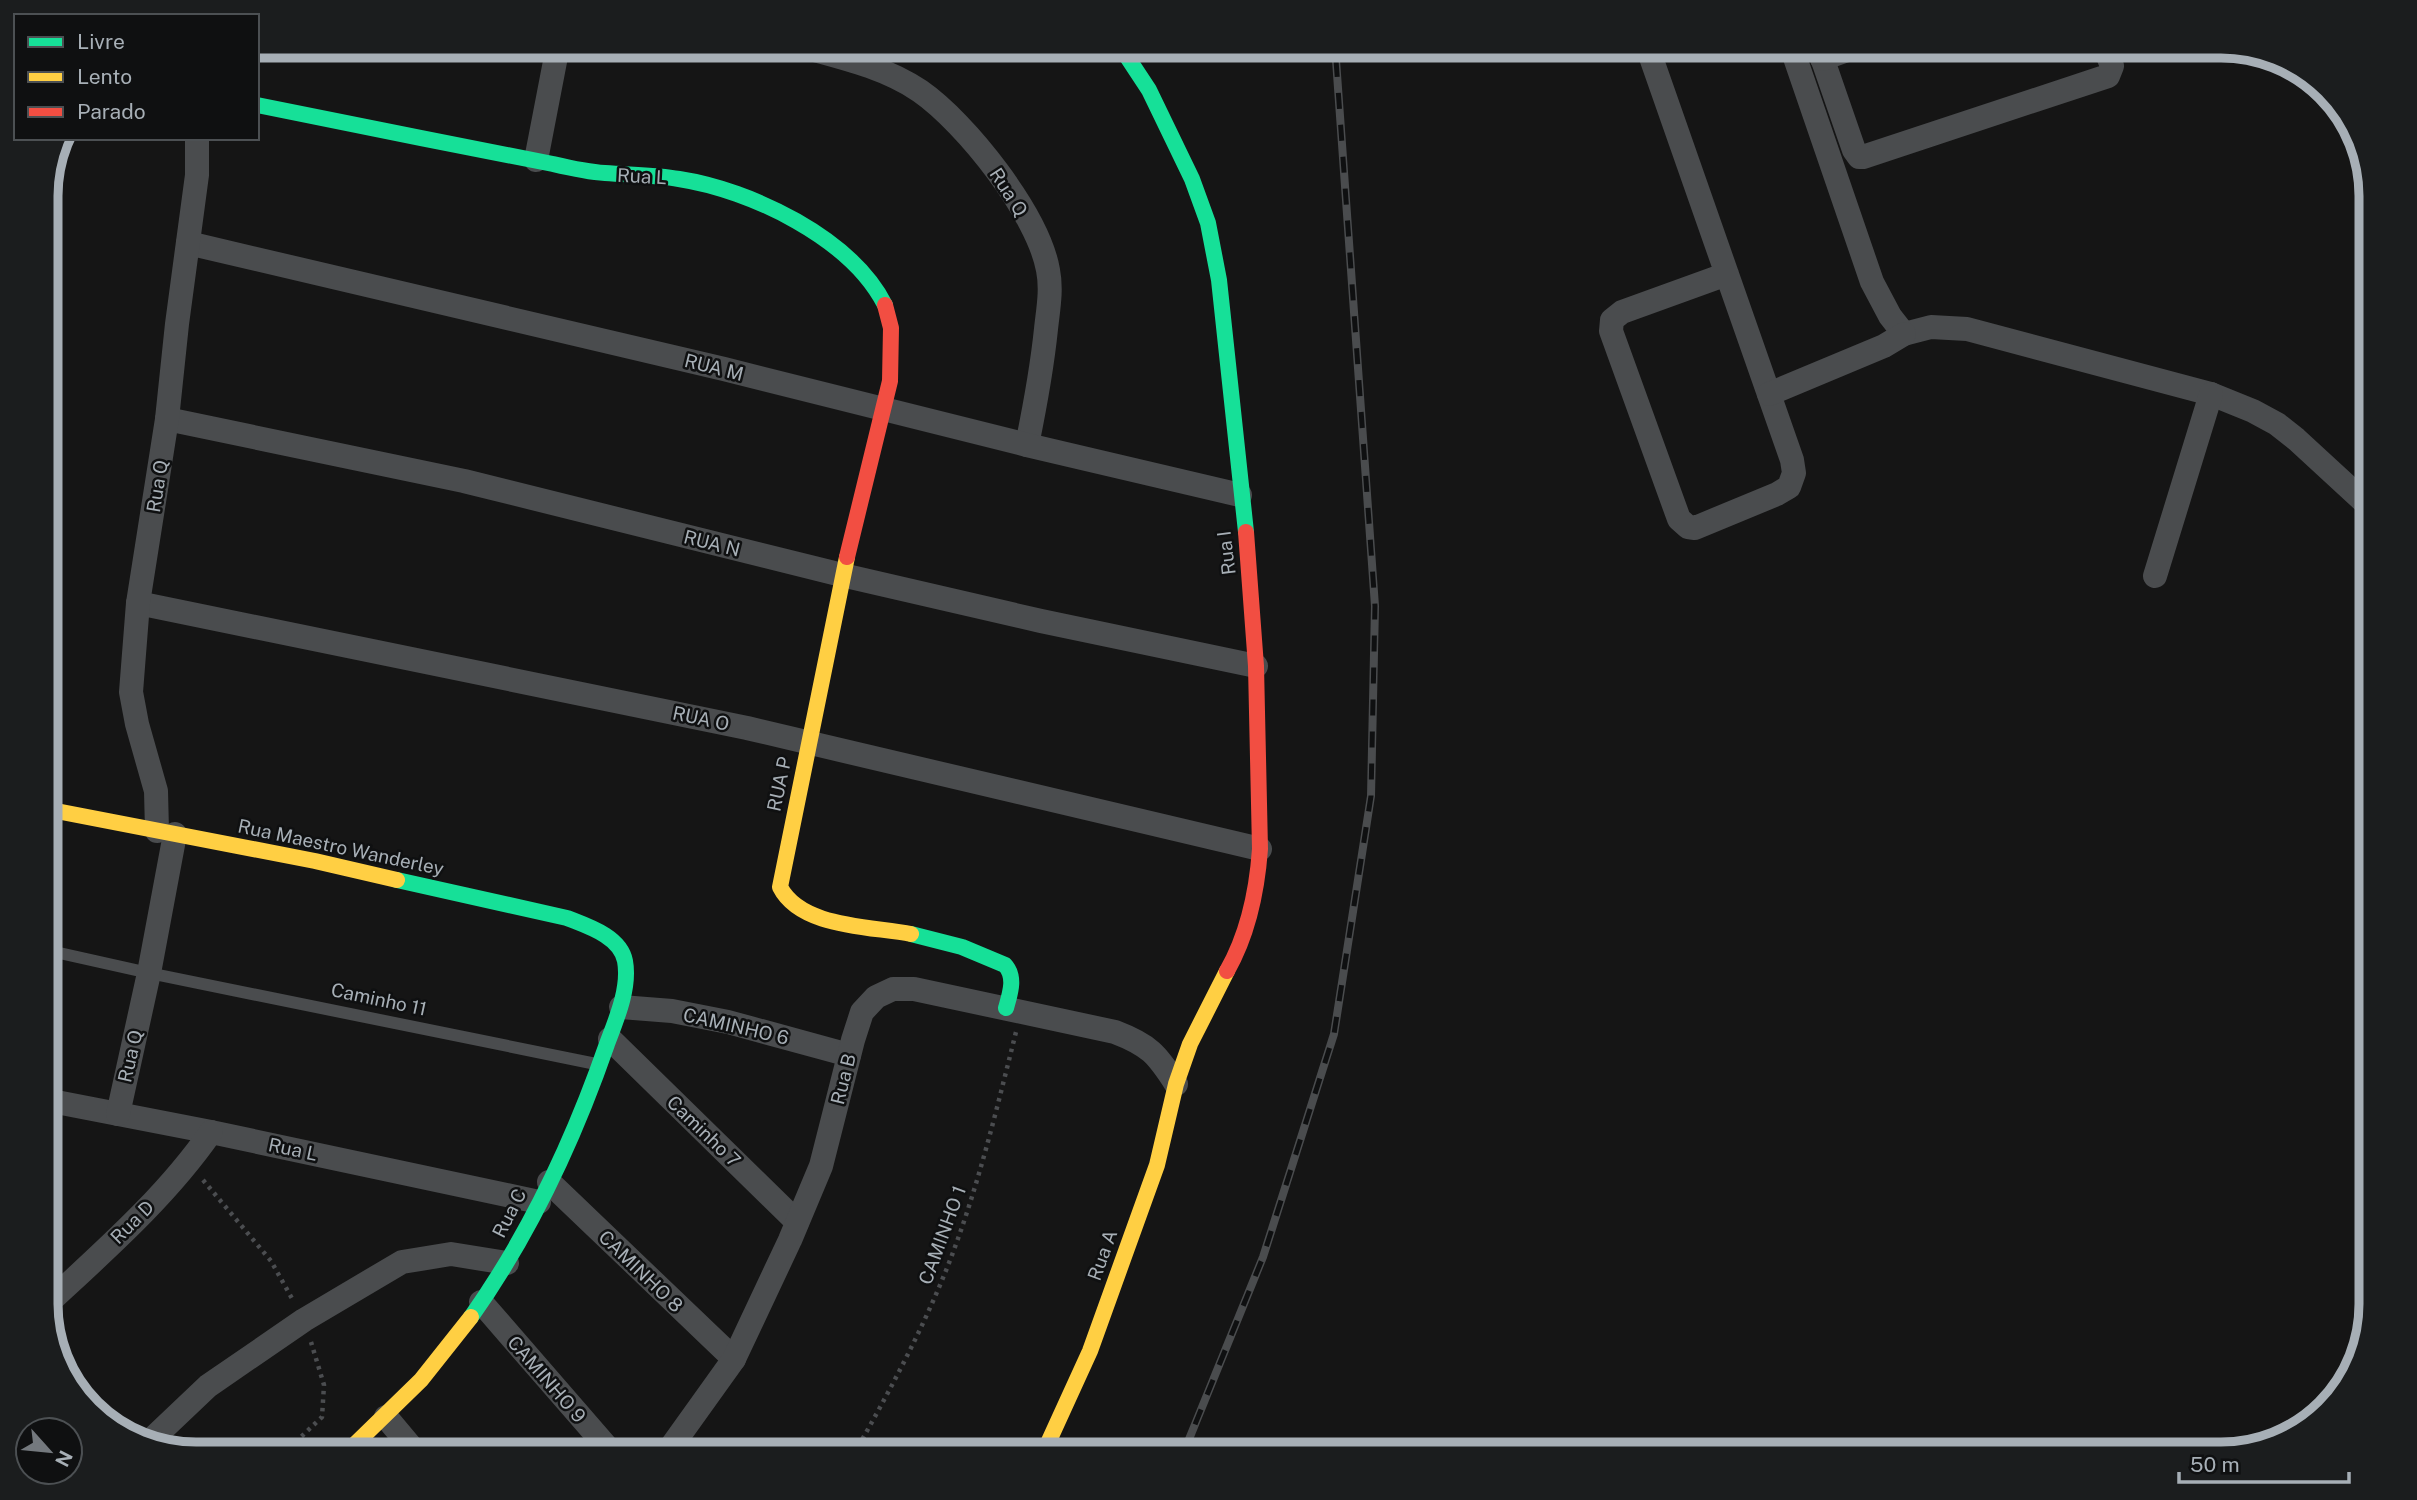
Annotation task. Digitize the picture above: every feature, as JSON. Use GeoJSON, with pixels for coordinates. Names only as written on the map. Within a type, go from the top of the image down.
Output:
{"type":"FeatureCollection","features":[{"type":"Feature","properties":{"kind":"street"},"geometry":{"type":"LineString","coordinates":[[536,160],[556,58]]}},
{"type":"Feature","properties":{"kind":"street","name":"Rua Q"},"geometry":{"type":"LineString","coordinates":[[839,58],[881,71],[919,90],[956,120],[986,157],[1021,208],[1040,242],[1048,270],[1050,295],[1043,365],[1027,445]]}},
{"type":"Feature","properties":{"kind":"street","name":"Rua I"},"geometry":{"type":"LineString","coordinates":[[1128,58],[1149,90],[1170,132],[1192,179],[1208,223],[1219,280],[1251,582],[1256,666],[1260,849],[1258,874],[1247,926],[1231,964],[1190,1044],[1180,1074]]}},
{"type":"Feature","properties":{"kind":"street"},"geometry":{"type":"LineString","coordinates":[[1651,58],[1727,274],[1792,460],[1794,473],[1789,487],[1777,494],[1695,528],[1683,524],[1679,519],[1611,331],[1612,320],[1622,312],[1727,274]]}},
{"type":"Feature","properties":{"kind":"street"},"geometry":{"type":"LineString","coordinates":[[1795,58],[1872,282],[1903,334]]}},
{"type":"Feature","properties":{"kind":"street"},"geometry":{"type":"LineString","coordinates":[[1822,58],[1854,149],[1859,157],[1863,157],[2108,76],[2112,66],[2109,58]]}},
{"type":"Feature","properties":{"kind":"street","name":"Rua L"},"geometry":{"type":"LineString","coordinates":[[259,105],[591,172],[618,176],[654,175],[713,186],[793,218],[818,234],[865,274],[888,311],[892,353],[884,409]]}},
{"type":"Feature","properties":{"kind":"street","name":"Rua Q"},"geometry":{"type":"LineString","coordinates":[[118,1114],[149,974],[166,832],[131,692],[138,603],[167,419],[197,175],[197,140]]}},
{"type":"Feature","properties":{"kind":"street","name":"RUA M"},"geometry":{"type":"LineString","coordinates":[[188,243],[1240,495]]}},
{"type":"Feature","properties":{"kind":"street"},"geometry":{"type":"LineString","coordinates":[[1769,394],[1884,346],[1903,334],[1931,327],[1967,329],[2211,394],[2277,424],[2359,497]]}},
{"type":"Feature","properties":{"kind":"street"},"geometry":{"type":"LineString","coordinates":[[2155,576],[2211,394]]}},
{"type":"Feature","properties":{"kind":"street","name":"RUA P"},"geometry":{"type":"LineString","coordinates":[[884,409],[842,575],[780,887],[786,898],[805,911],[925,937],[1001,963],[1011,974],[1013,1009]]}},
{"type":"Feature","properties":{"kind":"street","name":"RUA N"},"geometry":{"type":"LineString","coordinates":[[167,419],[464,481],[842,575],[1041,621],[1256,666]]}},
{"type":"Feature","properties":{"kind":"street","name":"RUA O"},"geometry":{"type":"LineString","coordinates":[[138,603],[810,742],[1260,849]]}},
{"type":"Feature","properties":{"kind":"street","name":"Rua Maestro Wanderley"},"geometry":{"type":"LineString","coordinates":[[58,811],[315,861],[567,918],[606,934],[619,948]]}},
{"type":"Feature","properties":{"kind":"street","name":"Rua C"},"geometry":{"type":"LineString","coordinates":[[358,1442],[386,1417],[442,1355],[507,1263],[544,1192],[610,1039],[627,979],[626,962],[619,948]]}},
{"type":"Feature","properties":{"kind":"street","name":"Rua B"},"geometry":{"type":"LineString","coordinates":[[675,1442],[734,1359],[797,1222],[821,1166],[862,1012],[876,997],[893,989],[914,989],[1115,1032],[1141,1042],[1180,1074]]}},
{"type":"Feature","properties":{"kind":"street","name":"CAMINHO 6"},"geometry":{"type":"LineString","coordinates":[[621,1007],[672,1011],[728,1022],[849,1055]]}},
{"type":"Feature","properties":{"kind":"street","name":"Caminho 7"},"geometry":{"type":"LineString","coordinates":[[610,1039],[797,1222]]}},
{"type":"Feature","properties":{"kind":"street","name":"Rua A"},"geometry":{"type":"LineString","coordinates":[[1048,1442],[1090,1351],[1153,1177],[1180,1074]]}},
{"type":"Feature","properties":{"kind":"street","name":"Rua L"},"geometry":{"type":"LineString","coordinates":[[58,1102],[544,1192]]}},
{"type":"Feature","properties":{"kind":"street","name":"Rua D"},"geometry":{"type":"LineString","coordinates":[[58,1293],[167,1188],[211,1132]]}},
{"type":"Feature","properties":{"kind":"street","name":"CAMINHO 8"},"geometry":{"type":"LineString","coordinates":[[544,1192],[734,1359]]}},
{"type":"Feature","properties":{"kind":"street"},"geometry":{"type":"LineString","coordinates":[[155,1436],[208,1386],[304,1320],[402,1262],[451,1254],[507,1263]]}},
{"type":"Feature","properties":{"kind":"street","name":"CAMINHO 9"},"geometry":{"type":"LineString","coordinates":[[481,1302],[603,1442]]}},
{"type":"Feature","properties":{"kind":"street"},"geometry":{"type":"LineString","coordinates":[[386,1417],[407,1442]]}},
{"type":"Feature","properties":{"kind":"lane","name":"Caminho 11"},"geometry":{"type":"LineString","coordinates":[[58,953],[149,974],[600,1065]]}},
{"type":"Feature","properties":{"kind":"path","name":"CAMINHO 1"},"geometry":{"type":"LineString","coordinates":[[860,1442],[927,1314],[948,1265],[977,1180],[1013,1009]]}},
{"type":"Feature","properties":{"kind":"path"},"geometry":{"type":"LineString","coordinates":[[189,1163],[271,1261],[304,1320],[324,1385],[322,1417],[296,1442]]}},
{"type":"Feature","properties":{"kind":"railway"},"geometry":{"type":"LineString","coordinates":[[1188,1442],[1263,1257],[1334,1034],[1371,796],[1375,606],[1336,58]]}},
{"type":"Feature","properties":{"kind":"traffic: fast"},"geometry":{"type":"LineString","coordinates":[[1128,58],[1149,90],[1192,179],[1208,223],[1219,280],[1246,532]]}},
{"type":"Feature","properties":{"kind":"traffic: fast"},"geometry":{"type":"LineString","coordinates":[[259,105],[579,170],[679,179],[737,194],[767,206],[824,239],[849,259],[869,281],[885,305]]}},
{"type":"Feature","properties":{"kind":"traffic: fast"},"geometry":{"type":"LineString","coordinates":[[397,880],[567,918],[610,939],[622,952],[625,961],[626,982],[618,1014],[565,1151],[531,1220],[471,1317]]}},
{"type":"Feature","properties":{"kind":"traffic: fast"},"geometry":{"type":"LineString","coordinates":[[911,934],[962,947],[1005,965],[1011,980],[1006,1008]]}},
{"type":"Feature","properties":{"kind":"traffic: slow"},"geometry":{"type":"LineString","coordinates":[[847,557],[780,887],[790,900],[804,911],[820,918],[911,934]]}},
{"type":"Feature","properties":{"kind":"traffic: slow"},"geometry":{"type":"LineString","coordinates":[[58,811],[315,861],[397,880]]}},
{"type":"Feature","properties":{"kind":"traffic: slow"},"geometry":{"type":"LineString","coordinates":[[1048,1442],[1090,1351],[1157,1165],[1176,1084],[1190,1044],[1227,971]]}},
{"type":"Feature","properties":{"kind":"traffic: slow"},"geometry":{"type":"LineString","coordinates":[[357,1442],[421,1380],[471,1317]]}},
{"type":"Feature","properties":{"kind":"traffic: jam"},"geometry":{"type":"LineString","coordinates":[[847,557],[890,381],[891,328],[885,305]]}},
{"type":"Feature","properties":{"kind":"traffic: jam"},"geometry":{"type":"LineString","coordinates":[[1227,971],[1241,942],[1250,912],[1260,849],[1256,666],[1246,532]]}}]}
